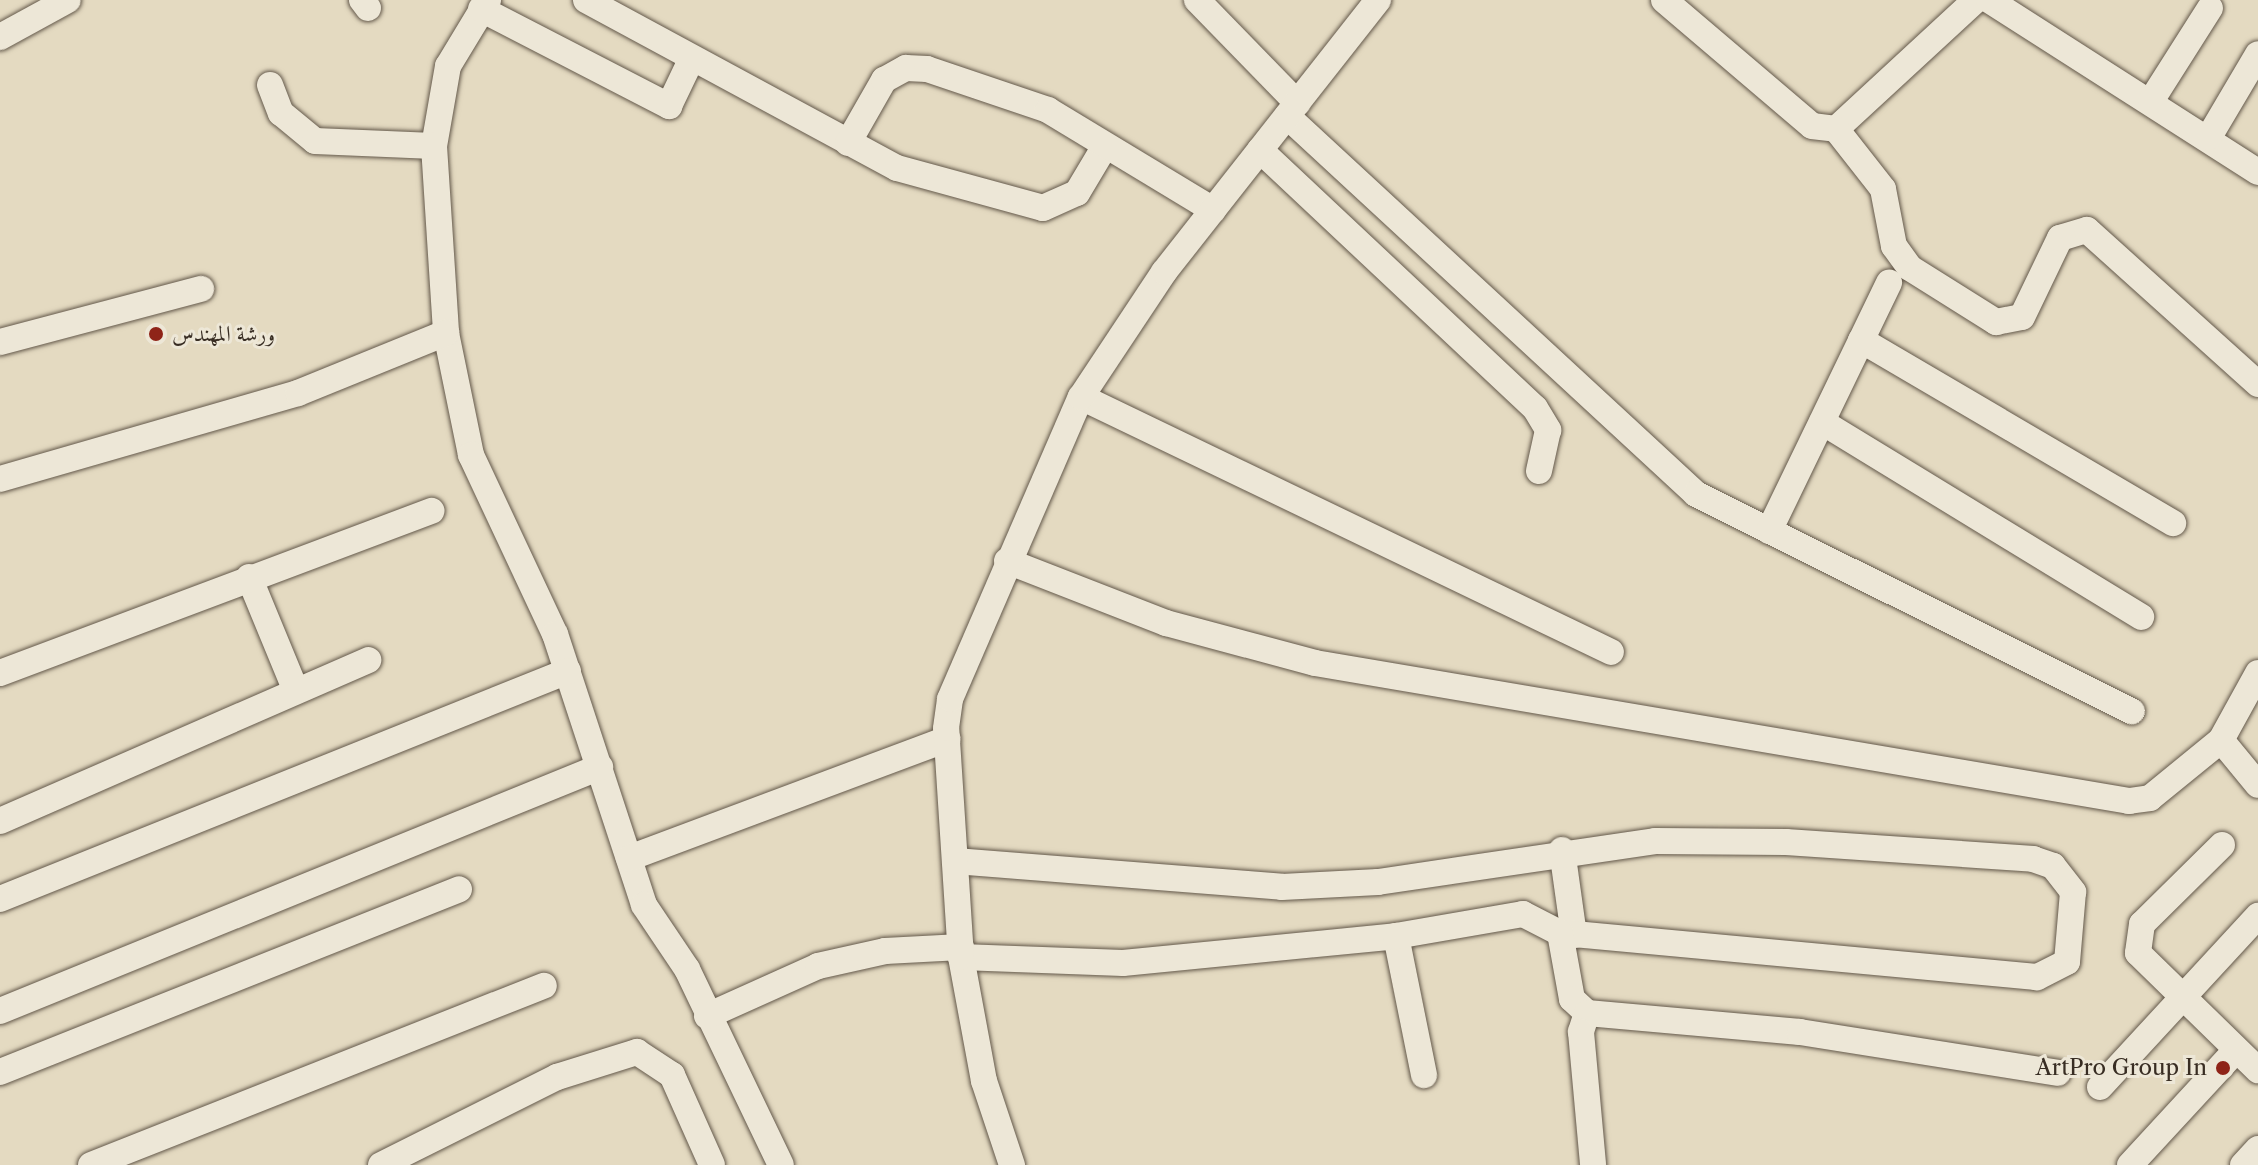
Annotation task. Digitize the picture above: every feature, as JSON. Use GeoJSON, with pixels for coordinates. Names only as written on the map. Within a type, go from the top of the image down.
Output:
{"type":"FeatureCollection","features":[{"type":"Feature","properties":{"kind":"street"},"geometry":{"type":"LineString","coordinates":[[0,37],[68,0]]}},
{"type":"Feature","properties":{"kind":"street"},"geometry":{"type":"LineString","coordinates":[[586,0],[897,168],[1043,208],[1077,193],[1105,146]]}},
{"type":"Feature","properties":{"kind":"street"},"geometry":{"type":"LineString","coordinates":[[1197,0],[1292,110],[1696,494],[2132,711]]}},
{"type":"Feature","properties":{"kind":"street"},"geometry":{"type":"LineString","coordinates":[[1012,1165],[984,1081],[961,952],[947,739],[962,663],[1081,397],[1213,210],[1378,0]]}},
{"type":"Feature","properties":{"kind":"street"},"geometry":{"type":"LineString","coordinates":[[1664,0],[1812,126],[1836,129],[1883,189],[1894,246],[1910,268],[1996,322],[2022,317],[2060,238],[2087,230],[2258,384]]}},
{"type":"Feature","properties":{"kind":"street"},"geometry":{"type":"LineString","coordinates":[[1836,129],[1976,0]]}},
{"type":"Feature","properties":{"kind":"street"},"geometry":{"type":"LineString","coordinates":[[1989,0],[2209,137],[2258,172]]}},
{"type":"Feature","properties":{"kind":"street"},"geometry":{"type":"LineString","coordinates":[[692,58],[669,106],[484,4],[448,66],[434,146],[446,333],[471,455],[568,671],[644,905],[687,969],[781,1165]]}},
{"type":"Feature","properties":{"kind":"street"},"geometry":{"type":"LineString","coordinates":[[2151,101],[2210,8]]}},
{"type":"Feature","properties":{"kind":"street"},"geometry":{"type":"LineString","coordinates":[[2209,137],[2258,54]]}},
{"type":"Feature","properties":{"kind":"street"},"geometry":{"type":"LineString","coordinates":[[848,143],[884,80],[906,68],[1048,110],[1213,210]]}},
{"type":"Feature","properties":{"kind":"street"},"geometry":{"type":"LineString","coordinates":[[270,85],[281,113],[315,141],[434,146]]}},
{"type":"Feature","properties":{"kind":"street"},"geometry":{"type":"LineString","coordinates":[[1260,150],[1535,408],[1548,430],[1539,471]]}},
{"type":"Feature","properties":{"kind":"street"},"geometry":{"type":"LineString","coordinates":[[1769,531],[1889,283]]}},
{"type":"Feature","properties":{"kind":"street"},"geometry":{"type":"LineString","coordinates":[[0,342],[201,289]]}},
{"type":"Feature","properties":{"kind":"street"},"geometry":{"type":"LineString","coordinates":[[0,479],[298,393],[446,333]]}},
{"type":"Feature","properties":{"kind":"street"},"geometry":{"type":"LineString","coordinates":[[1861,340],[2173,523]]}},
{"type":"Feature","properties":{"kind":"street"},"geometry":{"type":"LineString","coordinates":[[1081,397],[1611,652]]}},
{"type":"Feature","properties":{"kind":"street"},"geometry":{"type":"LineString","coordinates":[[1822,422],[2141,617]]}},
{"type":"Feature","properties":{"kind":"street"},"geometry":{"type":"LineString","coordinates":[[0,673],[249,577],[432,511]]}},
{"type":"Feature","properties":{"kind":"street"},"geometry":{"type":"LineString","coordinates":[[1007,561],[1166,623],[1315,663],[2129,801],[2150,798],[2221,740],[2258,673]]}},
{"type":"Feature","properties":{"kind":"street"},"geometry":{"type":"LineString","coordinates":[[249,577],[296,691]]}},
{"type":"Feature","properties":{"kind":"street"},"geometry":{"type":"LineString","coordinates":[[0,821],[368,660]]}},
{"type":"Feature","properties":{"kind":"street"},"geometry":{"type":"LineString","coordinates":[[0,899],[568,671]]}},
{"type":"Feature","properties":{"kind":"street"},"geometry":{"type":"LineString","coordinates":[[629,858],[947,739]]}},
{"type":"Feature","properties":{"kind":"street"},"geometry":{"type":"LineString","coordinates":[[2221,740],[2258,785]]}},
{"type":"Feature","properties":{"kind":"street"},"geometry":{"type":"LineString","coordinates":[[0,1011],[600,767]]}},
{"type":"Feature","properties":{"kind":"street"},"geometry":{"type":"LineString","coordinates":[[707,1016],[818,966],[885,951],[961,952],[1123,963],[1396,936],[1523,914],[1567,934],[2037,977],[2056,973],[2072,950],[2073,892],[2053,866],[2033,859],[1786,842],[1562,850],[1378,882],[1282,887],[955,861]]}},
{"type":"Feature","properties":{"kind":"street"},"geometry":{"type":"LineString","coordinates":[[2130,1165],[2250,1058],[2182,998],[2138,953],[2136,937],[2222,845]]}},
{"type":"Feature","properties":{"kind":"street"},"geometry":{"type":"LineString","coordinates":[[1562,850],[1572,999],[1587,1013],[1800,1032],[2058,1073]]}},
{"type":"Feature","properties":{"kind":"street"},"geometry":{"type":"LineString","coordinates":[[0,1072],[459,889]]}},
{"type":"Feature","properties":{"kind":"street"},"geometry":{"type":"LineString","coordinates":[[2100,1087],[2258,916]]}},
{"type":"Feature","properties":{"kind":"street"},"geometry":{"type":"LineString","coordinates":[[1396,936],[1424,1075]]}},
{"type":"Feature","properties":{"kind":"street"},"geometry":{"type":"LineString","coordinates":[[91,1165],[544,986]]}},
{"type":"Feature","properties":{"kind":"street"},"geometry":{"type":"LineString","coordinates":[[1587,1013],[1581,1032],[1593,1165]]}},
{"type":"Feature","properties":{"kind":"street"},"geometry":{"type":"LineString","coordinates":[[381,1165],[557,1077],[637,1052],[672,1075],[712,1165]]}},
{"type":"Feature","properties":{"kind":"street"},"geometry":{"type":"LineString","coordinates":[[2243,1165],[2258,1149]]}},
{"type":"Feature","properties":{"kind":"place","name":"ورشة المهندس"},"geometry":{"type":"Point","coordinates":[156,334]}},
{"type":"Feature","properties":{"kind":"place","name":"ArtPro Group In"},"geometry":{"type":"Point","coordinates":[2223,1068]}}]}
